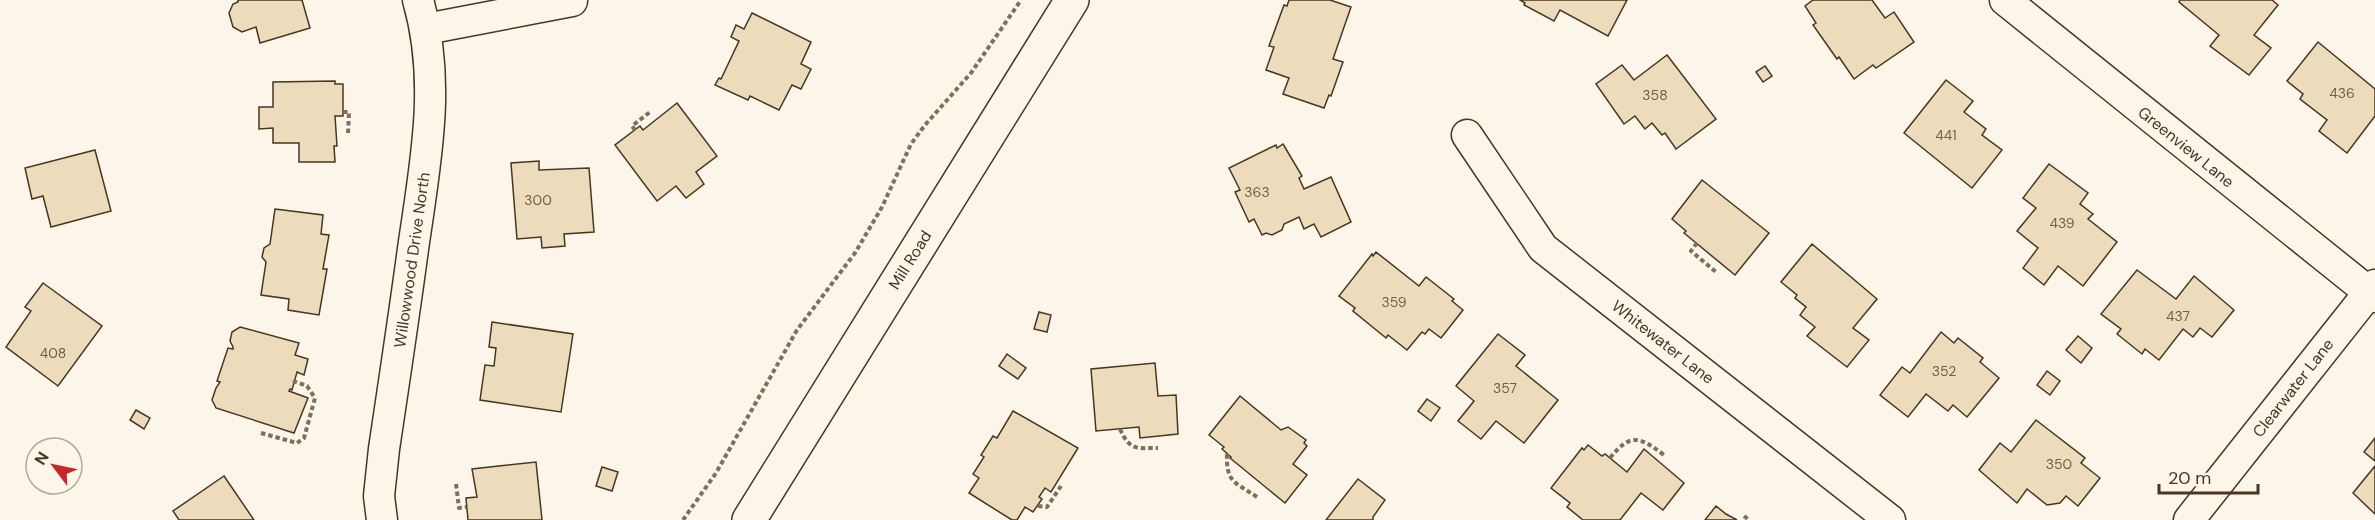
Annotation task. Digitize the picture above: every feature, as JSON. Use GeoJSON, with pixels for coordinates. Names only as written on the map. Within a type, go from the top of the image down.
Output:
{"type":"FeatureCollection","features":[{"type":"Feature","properties":{"kind":"street","name":"Willowwood Drive North"},"geometry":{"type":"LineString","coordinates":[[382,520],[379,495],[384,449],[427,149],[432,95],[426,29],[418,0]]}},
{"type":"Feature","properties":{"kind":"street","name":"Mill Road"},"geometry":{"type":"LineString","coordinates":[[748,520],[1072,0]]}},
{"type":"Feature","properties":{"kind":"street","name":"Greenview Lane"},"geometry":{"type":"LineString","coordinates":[[2005,0],[2042,32],[2373,291]]}},
{"type":"Feature","properties":{"kind":"street"},"geometry":{"type":"LineString","coordinates":[[426,29],[572,2]]}},
{"type":"Feature","properties":{"kind":"street","name":"Whitewater Lane"},"geometry":{"type":"LineString","coordinates":[[1467,135],[1543,248],[1890,520]]}},
{"type":"Feature","properties":{"kind":"street","name":"Clearwater Lane"},"geometry":{"type":"LineString","coordinates":[[2189,520],[2373,291]]}},
{"type":"Feature","properties":{"kind":"path"},"geometry":{"type":"LineString","coordinates":[[683,520],[716,472],[797,330],[855,254],[882,207],[911,144],[971,73],[1022,0]]}},
{"type":"Feature","properties":{"kind":"path"},"geometry":{"type":"LineString","coordinates":[[343,112],[349,112],[348,134]]}},
{"type":"Feature","properties":{"kind":"path"},"geometry":{"type":"LineString","coordinates":[[635,130],[632,126],[650,112]]}},
{"type":"Feature","properties":{"kind":"path"},"geometry":{"type":"LineString","coordinates":[[1697,243],[1691,251],[1716,272]]}},
{"type":"Feature","properties":{"kind":"path"},"geometry":{"type":"LineString","coordinates":[[261,433],[297,443],[303,438],[315,398],[308,387],[293,381]]}},
{"type":"Feature","properties":{"kind":"path"},"geometry":{"type":"LineString","coordinates":[[1120,429],[1128,444],[1134,448],[1158,448]]}},
{"type":"Feature","properties":{"kind":"path"},"geometry":{"type":"LineString","coordinates":[[1610,458],[1626,442],[1636,439],[1649,443],[1664,455]]}},
{"type":"Feature","properties":{"kind":"path"},"geometry":{"type":"LineString","coordinates":[[1227,454],[1228,475],[1257,497]]}},
{"type":"Feature","properties":{"kind":"path"},"geometry":{"type":"LineString","coordinates":[[456,484],[459,508],[466,507]]}},
{"type":"Feature","properties":{"kind":"path"},"geometry":{"type":"LineString","coordinates":[[1038,506],[1047,507],[1062,486]]}},
{"type":"Feature","properties":{"kind":"path"},"geometry":{"type":"LineString","coordinates":[[1744,516],[1749,520]]}},
{"type":"Feature","properties":{"kind":"building"},"geometry":{"type":"Polygon","coordinates":[[[238,0],[302,0],[310,28],[260,43],[256,27],[242,32],[233,27],[229,13],[233,4],[238,0]]]}},
{"type":"Feature","properties":{"kind":"building"},"geometry":{"type":"Polygon","coordinates":[[[1289,0],[1330,0],[1351,7],[1333,59],[1343,62],[1331,96],[1329,95],[1324,108],[1283,94],[1289,78],[1266,70],[1274,47],[1269,46],[1284,5],[1287,6],[1289,0]]]}},
{"type":"Feature","properties":{"kind":"building"},"geometry":{"type":"Polygon","coordinates":[[[1520,0],[1627,0],[1608,36],[1560,10],[1554,21],[1524,5],[1525,3],[1520,0]]]}},
{"type":"Feature","properties":{"kind":"building"},"geometry":{"type":"Polygon","coordinates":[[[1813,0],[1872,0],[1885,18],[1894,12],[1914,42],[1876,68],[1873,65],[1854,79],[1813,25],[1816,23],[1805,6],[1813,0]]]}},
{"type":"Feature","properties":{"kind":"building"},"geometry":{"type":"Polygon","coordinates":[[[2180,0],[2272,0],[2278,5],[2254,35],[2271,48],[2249,75],[2210,46],[2219,35],[2179,2],[2180,0]]]}},
{"type":"Feature","properties":{"kind":"building"},"geometry":{"type":"Polygon","coordinates":[[[752,13],[811,42],[801,64],[811,69],[801,89],[792,85],[779,110],[750,96],[748,100],[715,85],[719,78],[721,79],[739,41],[731,37],[736,25],[744,29],[752,13]]]}},
{"type":"Feature","properties":{"kind":"building"},"geometry":{"type":"Polygon","coordinates":[[[2318,42],[2375,89],[2375,116],[2347,153],[2319,131],[2327,120],[2300,99],[2303,94],[2287,81],[2318,42]]]}},
{"type":"Feature","properties":{"kind":"building"},"geometry":{"type":"Polygon","coordinates":[[[1667,55],[1716,119],[1676,149],[1665,133],[1662,135],[1652,123],[1645,129],[1635,116],[1624,124],[1596,84],[1622,65],[1634,80],[1667,55]]]}},
{"type":"Feature","properties":{"kind":"building"},"geometry":{"type":"Polygon","coordinates":[[[1765,66],[1772,76],[1763,82],[1756,72],[1765,66]]]}},
{"type":"Feature","properties":{"kind":"building"},"geometry":{"type":"Polygon","coordinates":[[[1946,80],[1973,101],[1964,112],[1986,129],[1982,135],[2002,150],[1972,188],[1904,133],[1946,80]]]}},
{"type":"Feature","properties":{"kind":"building"},"geometry":{"type":"Polygon","coordinates":[[[335,81],[335,84],[343,84],[343,116],[335,116],[337,146],[334,146],[335,162],[299,162],[299,143],[273,143],[273,128],[259,129],[259,107],[273,107],[273,82],[335,81]]]}},
{"type":"Feature","properties":{"kind":"building"},"geometry":{"type":"Polygon","coordinates":[[[677,103],[717,156],[696,172],[704,184],[686,198],[676,186],[657,201],[615,145],[640,126],[643,130],[677,103]]]}},
{"type":"Feature","properties":{"kind":"building"},"geometry":{"type":"Polygon","coordinates":[[[1283,144],[1302,176],[1299,178],[1304,189],[1331,177],[1351,222],[1321,237],[1314,224],[1304,229],[1299,217],[1284,224],[1282,230],[1272,235],[1266,233],[1262,235],[1254,219],[1249,222],[1235,192],[1240,190],[1229,168],[1276,145],[1277,148],[1283,144]]]}},
{"type":"Feature","properties":{"kind":"building"},"geometry":{"type":"Polygon","coordinates":[[[95,150],[111,211],[51,227],[43,196],[32,199],[25,168],[95,150]]]}},
{"type":"Feature","properties":{"kind":"building"},"geometry":{"type":"Polygon","coordinates":[[[539,161],[539,170],[589,168],[594,232],[564,234],[565,246],[542,248],[541,237],[517,239],[511,163],[539,161]]]}},
{"type":"Feature","properties":{"kind":"building"},"geometry":{"type":"Polygon","coordinates":[[[2049,164],[2088,193],[2080,204],[2093,214],[2088,219],[2117,242],[2083,286],[2058,266],[2044,285],[2023,268],[2038,248],[2017,231],[2036,208],[2023,198],[2049,164]]]}},
{"type":"Feature","properties":{"kind":"building"},"geometry":{"type":"Polygon","coordinates":[[[1702,180],[1769,233],[1735,275],[1684,233],[1686,231],[1672,219],[1702,180]]]}},
{"type":"Feature","properties":{"kind":"building"},"geometry":{"type":"Polygon","coordinates":[[[275,209],[323,215],[321,234],[329,235],[323,269],[327,269],[319,315],[288,310],[289,299],[261,295],[266,262],[262,257],[264,248],[270,244],[275,209]]]}},
{"type":"Feature","properties":{"kind":"building"},"geometry":{"type":"Polygon","coordinates":[[[1812,244],[1877,299],[1853,328],[1869,340],[1847,367],[1807,336],[1815,327],[1800,315],[1806,307],[1795,298],[1797,295],[1781,282],[1812,244]]]}},
{"type":"Feature","properties":{"kind":"building"},"geometry":{"type":"Polygon","coordinates":[[[1376,252],[1419,286],[1426,277],[1454,299],[1452,301],[1463,310],[1441,338],[1429,329],[1425,334],[1422,332],[1407,350],[1388,335],[1386,338],[1353,311],[1355,308],[1339,296],[1376,252]]]}},
{"type":"Feature","properties":{"kind":"building"},"geometry":{"type":"Polygon","coordinates":[[[2137,270],[2176,299],[2194,276],[2234,310],[2212,337],[2200,328],[2193,337],[2183,329],[2159,360],[2145,349],[2142,354],[2117,334],[2121,329],[2101,314],[2137,270]]]}},
{"type":"Feature","properties":{"kind":"building"},"geometry":{"type":"Polygon","coordinates":[[[43,283],[102,326],[58,386],[6,347],[31,311],[25,307],[43,283]]]}},
{"type":"Feature","properties":{"kind":"building"},"geometry":{"type":"Polygon","coordinates":[[[1039,312],[1051,315],[1047,332],[1034,329],[1039,312]]]}},
{"type":"Feature","properties":{"kind":"building"},"geometry":{"type":"Polygon","coordinates":[[[492,322],[573,334],[561,412],[480,400],[485,365],[494,366],[496,348],[489,347],[492,322]]]}},
{"type":"Feature","properties":{"kind":"building"},"geometry":{"type":"Polygon","coordinates":[[[240,327],[299,343],[295,355],[308,359],[304,375],[297,372],[292,390],[289,391],[308,398],[294,433],[216,408],[212,400],[220,382],[217,381],[228,348],[233,349],[230,341],[232,332],[240,327]]]}},
{"type":"Feature","properties":{"kind":"building"},"geometry":{"type":"Polygon","coordinates":[[[1941,332],[1954,343],[1958,338],[1983,358],[1980,362],[1999,378],[1967,417],[1953,405],[1948,411],[1926,394],[1908,417],[1880,395],[1902,367],[1910,373],[1941,332]]]}},
{"type":"Feature","properties":{"kind":"building"},"geometry":{"type":"Polygon","coordinates":[[[1498,334],[1525,355],[1516,366],[1558,400],[1524,443],[1496,421],[1481,439],[1458,421],[1474,401],[1456,386],[1498,334]]]}},
{"type":"Feature","properties":{"kind":"building"},"geometry":{"type":"Polygon","coordinates":[[[2078,336],[2092,348],[2081,363],[2066,350],[2078,336]]]}},
{"type":"Feature","properties":{"kind":"building"},"geometry":{"type":"Polygon","coordinates":[[[1007,354],[1026,368],[1018,379],[999,366],[1007,354]]]}},
{"type":"Feature","properties":{"kind":"building"},"geometry":{"type":"Polygon","coordinates":[[[1155,363],[1158,396],[1176,395],[1178,434],[1140,438],[1139,427],[1096,431],[1091,369],[1155,363]]]}},
{"type":"Feature","properties":{"kind":"building"},"geometry":{"type":"Polygon","coordinates":[[[2047,371],[2060,381],[2050,395],[2037,385],[2047,371]]]}},
{"type":"Feature","properties":{"kind":"building"},"geometry":{"type":"Polygon","coordinates":[[[1240,396],[1281,430],[1288,427],[1306,440],[1304,443],[1307,446],[1293,464],[1307,475],[1285,503],[1230,458],[1222,449],[1224,447],[1209,435],[1240,396]]]}},
{"type":"Feature","properties":{"kind":"building"},"geometry":{"type":"Polygon","coordinates":[[[1427,399],[1440,408],[1431,421],[1418,411],[1427,399]]]}},
{"type":"Feature","properties":{"kind":"building"},"geometry":{"type":"Polygon","coordinates":[[[136,410],[150,418],[144,429],[130,420],[136,410]]]}},
{"type":"Feature","properties":{"kind":"building"},"geometry":{"type":"Polygon","coordinates":[[[1013,411],[1078,448],[1051,492],[1045,488],[1039,497],[1042,499],[1033,512],[1025,507],[1017,520],[1012,520],[969,493],[979,478],[973,474],[984,457],[981,455],[993,436],[997,438],[1013,411]]]}},
{"type":"Feature","properties":{"kind":"building"},"geometry":{"type":"Polygon","coordinates":[[[2036,420],[2085,458],[2081,463],[2100,478],[2078,506],[2066,496],[2060,503],[2047,505],[2027,489],[2017,503],[1979,470],[2000,443],[2011,452],[2036,420]]]}},
{"type":"Feature","properties":{"kind":"building"},"geometry":{"type":"Polygon","coordinates":[[[2375,438],[2375,461],[2364,452],[2375,438]]]}},
{"type":"Feature","properties":{"kind":"building"},"geometry":{"type":"Polygon","coordinates":[[[1588,445],[1602,456],[1605,454],[1627,472],[1644,449],[1684,483],[1663,510],[1641,493],[1620,520],[1583,520],[1567,507],[1570,503],[1551,488],[1582,448],[1584,450],[1588,445]]]}},
{"type":"Feature","properties":{"kind":"building"},"geometry":{"type":"Polygon","coordinates":[[[536,462],[542,520],[468,520],[466,498],[477,497],[472,469],[536,462]]]}},
{"type":"Feature","properties":{"kind":"building"},"geometry":{"type":"Polygon","coordinates":[[[2375,466],[2375,514],[2353,493],[2375,466]]]}},
{"type":"Feature","properties":{"kind":"building"},"geometry":{"type":"Polygon","coordinates":[[[602,467],[618,472],[612,491],[596,486],[602,467]]]}},
{"type":"Feature","properties":{"kind":"building"},"geometry":{"type":"Polygon","coordinates":[[[224,476],[254,520],[179,520],[173,511],[224,476]]]}},
{"type":"Feature","properties":{"kind":"building"},"geometry":{"type":"Polygon","coordinates":[[[1358,479],[1385,500],[1373,520],[1326,520],[1358,479]]]}},
{"type":"Feature","properties":{"kind":"building"},"geometry":{"type":"Polygon","coordinates":[[[1716,506],[1726,514],[1737,520],[1705,520],[1716,506]]]}}]}
